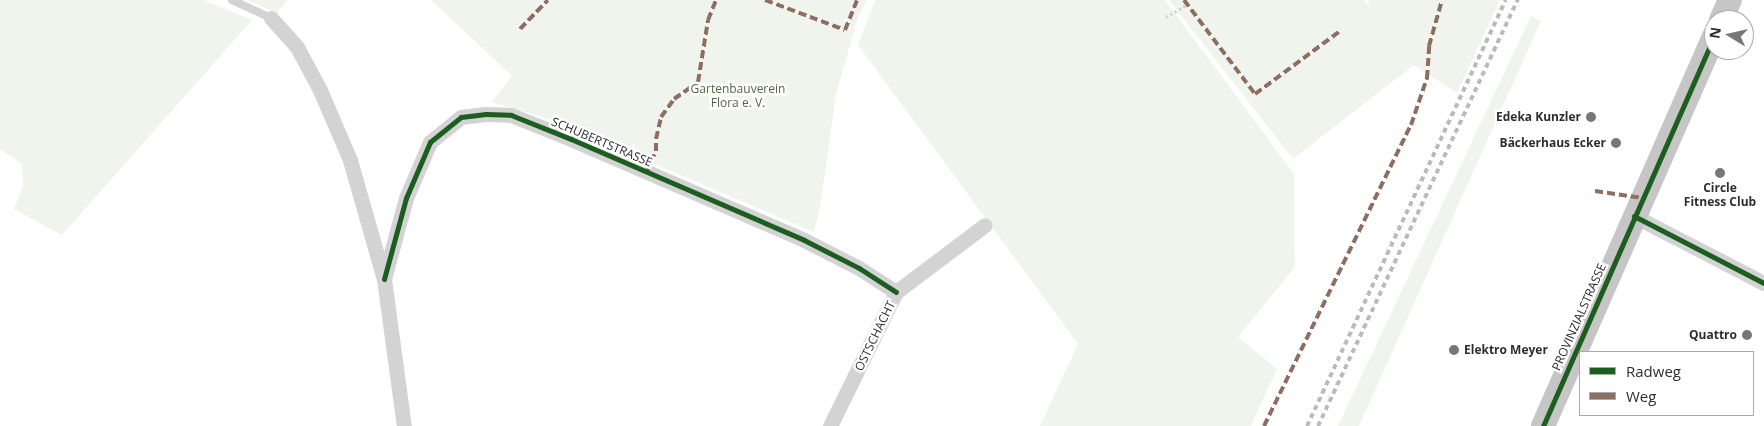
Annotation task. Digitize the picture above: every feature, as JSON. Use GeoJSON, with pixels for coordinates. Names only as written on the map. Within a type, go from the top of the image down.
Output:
{"type":"FeatureCollection","features":[{"type":"Feature","properties":{"kind":"main road","name":"PROVINZIALSTRASSE"},"geometry":{"type":"LineString","coordinates":[[1543,426],[1704,58]]}},
{"type":"Feature","properties":{"kind":"street","name":"SCHUBERTSTRASSE"},"geometry":{"type":"LineString","coordinates":[[271,18],[297,47],[324,99],[350,160],[384,279],[404,426]]}},
{"type":"Feature","properties":{"kind":"street","name":"SCHUBERTSTRASSE"},"geometry":{"type":"LineString","coordinates":[[384,279],[406,198],[430,142],[462,117],[486,114],[510,115],[563,135],[804,240],[859,268],[896,292]]}},
{"type":"Feature","properties":{"kind":"street"},"geometry":{"type":"LineString","coordinates":[[1634,216],[1764,283]]}},
{"type":"Feature","properties":{"kind":"street","name":"OSTSCHACHT"},"geometry":{"type":"LineString","coordinates":[[830,426],[896,292],[985,225]]}},
{"type":"Feature","properties":{"kind":"lane","name":"SCHUBERTSTRASSE"},"geometry":{"type":"LineString","coordinates":[[232,0],[271,18]]}},
{"type":"Feature","properties":{"kind":"path"},"geometry":{"type":"LineString","coordinates":[[1166,17],[1188,4]]}},
{"type":"Feature","properties":{"kind":"green space"},"geometry":{"type":"Polygon","coordinates":[[[0,0],[204,0],[252,20],[62,235],[14,209],[23,186],[22,164],[0,149],[0,0]]]}},
{"type":"Feature","properties":{"kind":"green space"},"geometry":{"type":"Polygon","coordinates":[[[247,0],[288,0],[277,13],[247,0]]]}},
{"type":"Feature","properties":{"kind":"green space","name":"Gartenbauverein Flora e. V."},"geometry":{"type":"Polygon","coordinates":[[[431,0],[867,0],[858,17],[836,94],[820,208],[814,232],[549,119],[492,102],[512,76],[431,0]]]}},
{"type":"Feature","properties":{"kind":"green space"},"geometry":{"type":"Polygon","coordinates":[[[875,0],[1165,0],[1294,174],[1295,267],[1238,337],[1277,369],[1251,426],[1040,426],[1078,344],[858,45],[875,0]]]}},
{"type":"Feature","properties":{"kind":"green space"},"geometry":{"type":"Polygon","coordinates":[[[1169,0],[1364,0],[1370,7],[1368,0],[1500,0],[1457,93],[1414,65],[1293,159],[1169,0]]]}},
{"type":"Feature","properties":{"kind":"green space"},"geometry":{"type":"Polygon","coordinates":[[[1531,16],[1541,21],[1359,426],[1338,426],[1531,16]]]}},
{"type":"Feature","properties":{"kind":"railway"},"geometry":{"type":"LineString","coordinates":[[1307,426],[1506,0]]}},
{"type":"Feature","properties":{"kind":"railway"},"geometry":{"type":"LineString","coordinates":[[1318,426],[1518,0]]}},
{"type":"Feature","properties":{"kind":"marked path"},"geometry":{"type":"LineString","coordinates":[[520,29],[548,0]]}},
{"type":"Feature","properties":{"kind":"marked path"},"geometry":{"type":"LineString","coordinates":[[647,173],[656,151],[656,139],[661,117],[674,99],[698,82],[708,20],[716,0]]}},
{"type":"Feature","properties":{"kind":"marked path"},"geometry":{"type":"LineString","coordinates":[[765,0],[845,30],[857,0]]}},
{"type":"Feature","properties":{"kind":"marked path"},"geometry":{"type":"LineString","coordinates":[[1184,0],[1255,94],[1340,31]]}},
{"type":"Feature","properties":{"kind":"marked path"},"geometry":{"type":"LineString","coordinates":[[1264,426],[1411,125],[1427,78],[1429,46],[1442,0]]}},
{"type":"Feature","properties":{"kind":"marked path"},"geometry":{"type":"LineString","coordinates":[[1595,191],[1642,198]]}},
{"type":"Feature","properties":{"kind":"cycle path"},"geometry":{"type":"LineString","coordinates":[[1543,426],[1704,59]]}},
{"type":"Feature","properties":{"kind":"cycle path"},"geometry":{"type":"LineString","coordinates":[[384,279],[406,198],[430,142],[461,117],[486,114],[511,115],[804,240],[859,268],[896,292]]}},
{"type":"Feature","properties":{"kind":"cycle path"},"geometry":{"type":"LineString","coordinates":[[1634,216],[1764,283]]}},
{"type":"Feature","properties":{"kind":"place","name":"Edeka Kunzler"},"geometry":{"type":"Point","coordinates":[1591,117]}},
{"type":"Feature","properties":{"kind":"place","name":"Bäckerhaus Ecker"},"geometry":{"type":"Point","coordinates":[1616,143]}},
{"type":"Feature","properties":{"kind":"place","name":"Circle Fitness Club"},"geometry":{"type":"Point","coordinates":[1720,173]}},
{"type":"Feature","properties":{"kind":"place","name":"Quattro"},"geometry":{"type":"Point","coordinates":[1747,335]}},
{"type":"Feature","properties":{"kind":"place","name":"Elektro Meyer"},"geometry":{"type":"Point","coordinates":[1454,350]}}]}
